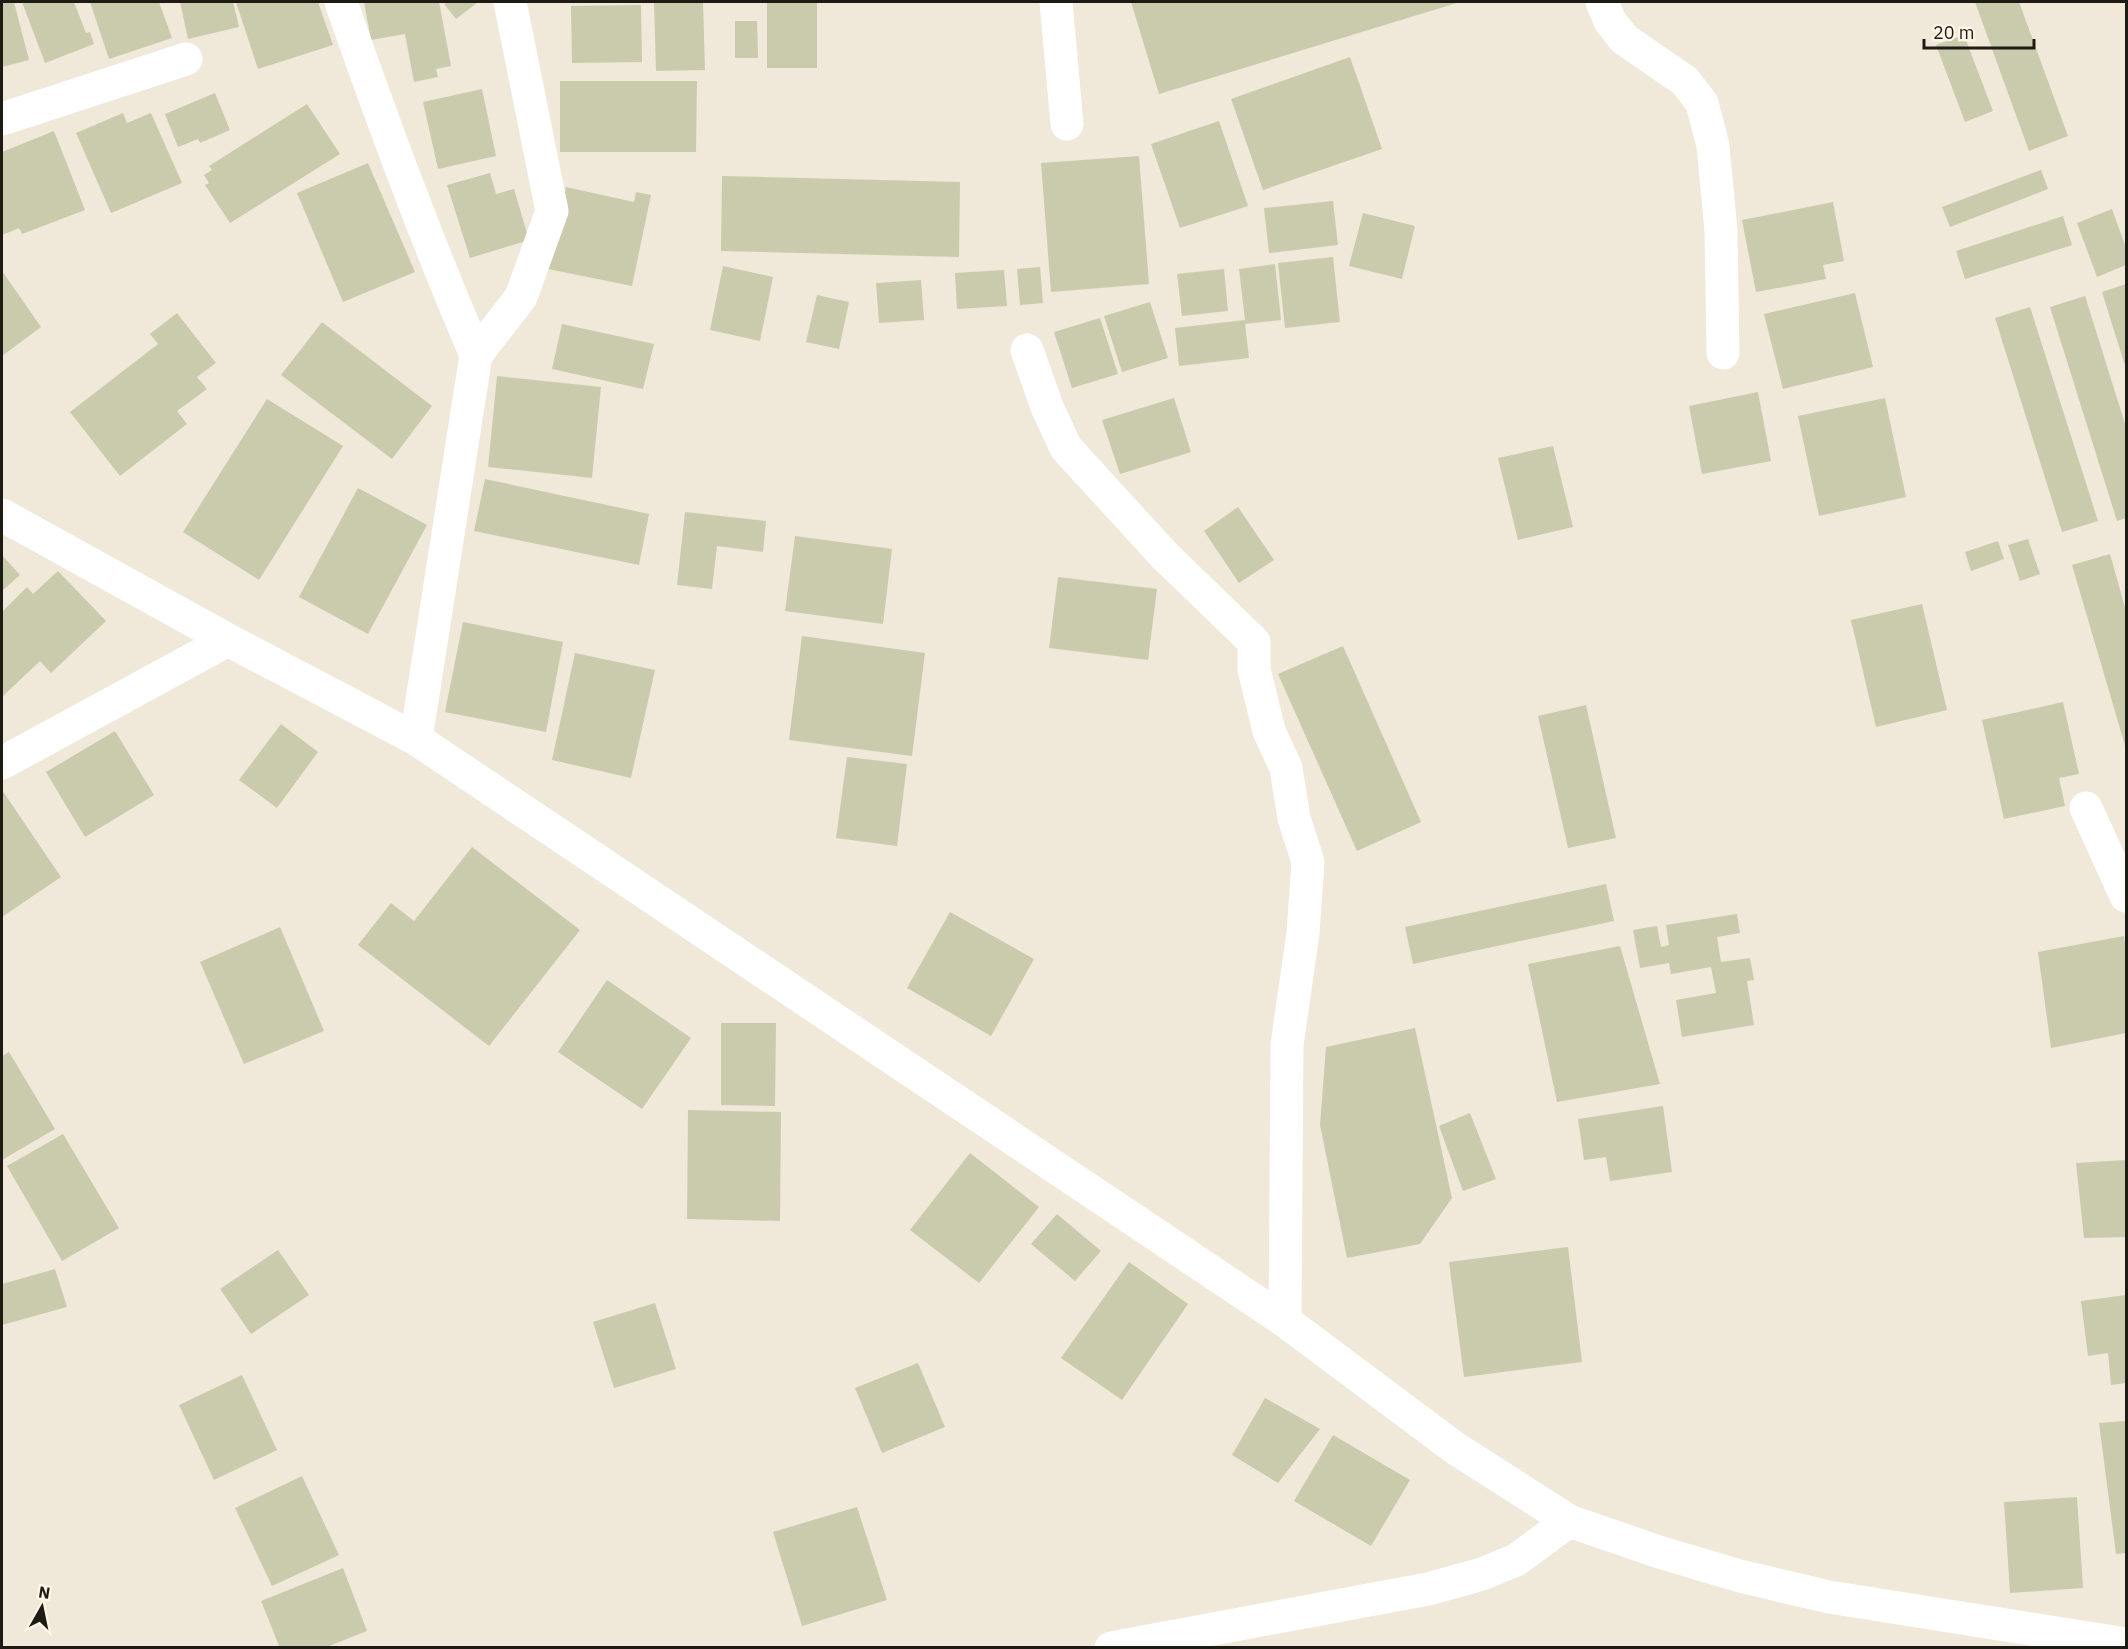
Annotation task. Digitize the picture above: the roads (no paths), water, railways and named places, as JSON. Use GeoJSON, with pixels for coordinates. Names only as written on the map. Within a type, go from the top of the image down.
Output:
{"type":"FeatureCollection","features":[{"type":"Feature","properties":{"kind":"street"},"geometry":{"type":"LineString","coordinates":[[341,2],[442,276],[476,355]]}},
{"type":"Feature","properties":{"kind":"street"},"geometry":{"type":"LineString","coordinates":[[416,739],[476,355],[521,297],[552,211],[510,2]]}},
{"type":"Feature","properties":{"kind":"street"},"geometry":{"type":"LineString","coordinates":[[1056,2],[1067,124]]}},
{"type":"Feature","properties":{"kind":"street"},"geometry":{"type":"LineString","coordinates":[[1602,2],[1610,21],[1624,39],[1685,81],[1702,103],[1713,146],[1720,220],[1723,353]]}},
{"type":"Feature","properties":{"kind":"street"},"geometry":{"type":"LineString","coordinates":[[2,119],[186,59]]}},
{"type":"Feature","properties":{"kind":"street"},"geometry":{"type":"LineString","coordinates":[[1027,350],[1047,407],[1066,448],[1165,556],[1254,642],[1254,669],[1269,731],[1286,768],[1294,818],[1308,862],[1303,933],[1287,1045],[1285,1321]]}},
{"type":"Feature","properties":{"kind":"street"},"geometry":{"type":"LineString","coordinates":[[2,515],[228,640],[416,739],[1285,1321],[1455,1448],[1569,1521],[1659,1552],[1740,1576],[1829,1597],[2127,1644]]}},
{"type":"Feature","properties":{"kind":"street"},"geometry":{"type":"LineString","coordinates":[[2,763],[228,640]]}},
{"type":"Feature","properties":{"kind":"street"},"geometry":{"type":"LineString","coordinates":[[2086,808],[2127,896]]}},
{"type":"Feature","properties":{"kind":"street"},"geometry":{"type":"LineString","coordinates":[[1111,1647],[1428,1589],[1482,1574],[1516,1560],[1569,1521]]}}]}
